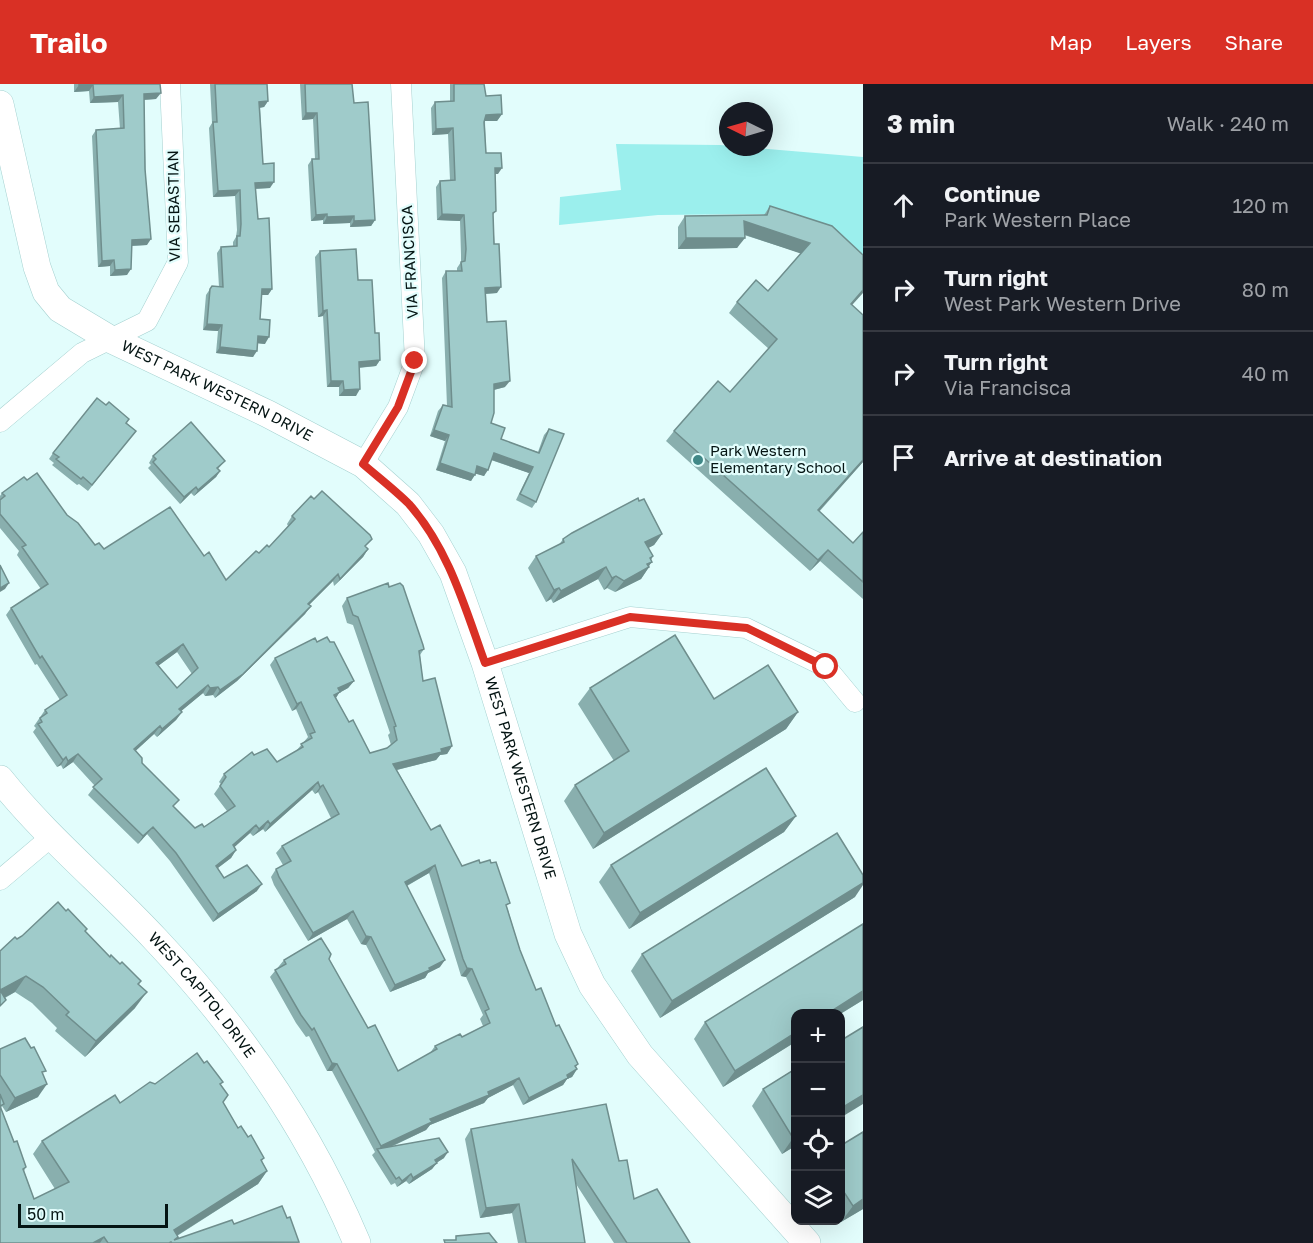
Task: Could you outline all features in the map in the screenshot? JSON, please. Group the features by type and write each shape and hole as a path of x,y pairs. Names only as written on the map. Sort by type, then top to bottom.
{"street":[{"name":"VIA SEBASTIAN","path":"0,422 82,353 147,321 178,262 170,84"},
{"name":"VIA FRANCISCA","path":"363,464 398,407 415,361 400,84"},
{"name":"WEST PARK WESTERN DRIVE","path":"0,104 37,267 46,292 60,309 110,339 268,414 363,464 408,504 431,534 453,573 485,663 568,934 592,985 640,1055 807,1243"},
{"path":"485,663 630,617 747,628 826,667 855,702"},
{"name":"WEST CAPITOL DRIVE","path":"0,779 51,837 156,939 202,990 239,1038 282,1100 310,1149 357,1243"},
{"path":"0,880 51,837"}],"shaded area":[{"path":"616,144 719,145 719,156 773,156 773,149 863,157 863,255 806,221 760,214 658,215 559,225 560,197 621,190"}],"building":[{"path":"79,84 160,84 161,93 144,94 145,169 151,239 132,240 131,269 115,270 114,260 102,261 96,130 124,128 123,95 94,97 93,85"},
{"path":"215,84 267,84 268,101 259,102 263,164 274,163 274,182 255,183 258,219 269,218 272,289 262,289 260,319 270,320 269,337 258,336 257,351 220,347 222,325 207,324 210,289 212,286 223,287 221,247 237,246 241,224 240,190 218,191 213,122 217,122"},
{"path":"305,84 352,84 354,103 368,102 375,220 354,221 354,216 316,215 312,159 319,159 317,113 306,113"},
{"path":"454,84 484,84 486,96 501,95 502,114 486,115 484,122 486,153 501,153 502,168 495,168 496,211 493,213 494,244 499,244 501,287 485,288 487,322 506,321 510,381 494,384 494,413 491,423 505,428 501,439 539,453 549,429 564,434 536,502 520,494 533,467 494,453 488,470 477,466 475,475 440,463 449,435 434,430 443,405 452,407 446,271 462,271 461,262 465,261 466,249 464,215 442,214 440,181 455,180 453,128 436,129 435,102 454,101"},
{"path":"770,206 832,226 863,255 863,290 851,304 863,315 863,460 818,510 853,543 863,532 863,582 828,550 818,560 674,431 718,381 730,392 777,339 737,302 756,280 768,291 810,243 744,221 745,238 686,238 685,216 767,215"},
{"path":"356,249 358,280 372,280 375,333 379,333 380,360 359,362 360,389 344,390 343,381 331,381 327,310 323,311 320,251"},
{"path":"97,398 106,405 109,402 129,419 126,423 136,431 92,485 56,459 59,457 53,453"},
{"path":"191,422 225,461 217,468 220,471 198,490 196,487 184,497 153,462 156,459 153,456"},
{"path":"37,473 67,515 78,523 95,545 99,543 104,549 170,507 204,556 209,552 226,580 256,551 259,553 267,545 269,547 295,519 292,516 311,496 314,499 322,491 370,535 372,539 365,546 368,549 340,579 338,574 308,604 311,606 243,674 220,690 218,687 210,688 208,685 179,709 182,712 162,729 160,726 134,749 142,758 142,763 179,800 173,806 195,828 202,824 204,827 235,806 220,786 226,777 224,774 252,752 254,755 267,749 277,762 303,747 301,744 312,738 310,734 315,732 301,702 297,704 275,658 315,638 317,642 327,637 330,642 334,642 354,681 338,688 340,692 334,695 349,722 353,720 370,753 387,748 397,740 394,727 396,726 358,617 353,615 347,598 388,583 389,587 400,583 424,649 419,651 423,681 435,678 452,746 441,749 442,752 393,764 431,830 440,825 462,866 479,860 480,863 490,860 491,863 496,862 510,903 506,905 520,950 536,990 541,988 556,1026 559,1025 578,1064 575,1066 577,1069 567,1075 568,1078 529,1098 519,1078 488,1092 489,1095 430,1119 432,1122 381,1146 337,1064 332,1063 314,1028 312,1030 301,1015 275,970 286,964 284,960 321,938 331,954 329,959 368,1028 375,1025 398,1071 437,1049 435,1046 460,1034 462,1037 490,1023 485,1011 489,1009 472,969 467,968 463,959 435,865 405,882 445,960 429,968 430,970 395,985 371,937 366,936 353,911 313,933 279,877 276,869 291,861 282,846 339,814 323,785 320,787 318,782 270,824 268,821 259,829 256,825 233,845 236,850 216,866 224,878 247,865 262,884 218,914 176,853 153,827 143,836 93,787 102,779 78,754 68,761 66,757 63,760 38,724 42,722 40,718 47,713 45,710 67,695 42,656 40,658 11,608 48,584 22,547 26,545 0,514 0,500 5,496 2,493 24,477 27,480","holes":["183,644 198,668 177,688 156,663"]},
{"path":"638,498 639,501 644,499 662,534 645,542 653,556 650,558 652,562 647,564 649,567 624,581 616,576 612,578 606,567 561,591 559,588 554,590 536,556 564,542 563,539 572,533"},
{"path":"0,565 9,583 0,588"},
{"path":"675,635 714,699 768,665 798,712 604,833 575,785 629,751 590,688"},
{"path":"766,768 796,816 640,913 611,865"},
{"path":"837,833 863,875 863,883 672,1001 642,954"},
{"path":"58,902 87,929 85,931 110,957 111,955 120,964 122,962 141,981 138,984 147,992 96,1041 66,1015 69,1012 43,987 26,976 0,990 0,951 15,937 17,939 22,936"},
{"path":"863,924 863,991 835,1009 791,1009 791,1036 735,1071 705,1022"},
{"path":"0,990 6,1000 0,1006"},
{"path":"863,1027 863,1095 845,1106 845,1063 845,1038"},
{"path":"25,1038 31,1048 34,1047 46,1071 42,1072 47,1084 15,1098 0,1075 0,1049"},
{"path":"197,1053 204,1063 207,1061 223,1082 220,1084 228,1095 223,1102 238,1128 241,1126 248,1137 251,1135 264,1158 261,1160 267,1171 174,1230 178,1237 174,1240 232,1220 234,1224 282,1206 287,1218 290,1217 299,1242 108,1243 104,1237 93,1243 0,1243 0,1106 14,1142 17,1141 26,1167 23,1169 34,1199 69,1182 42,1141 115,1095 120,1103 150,1082 155,1084"},
{"path":"791,1072 791,1135 763,1089"},
{"path":"0,1094 4,1104 0,1106"},
{"path":"606,1104 619,1161 627,1160 634,1199 657,1189 690,1243 627,1243 572,1159 585,1243 526,1243 519,1204 486,1208 471,1129"},
{"path":"863,1132 863,1199 853,1206 845,1194 845,1143"},
{"path":"439,1138 448,1152 435,1160 437,1163 413,1178 411,1174 402,1181 399,1177 396,1179 377,1149"},
{"path":"489,1233 497,1243 445,1243 444,1240 456,1240 456,1236"}],"place":[{"name":"Park Western Elementary School","path":"698,460"}],"route":[{"path":"415,361 398,407 363,464 408,504 431,534 453,573 485,663 630,617 747,628 826,667"}]}
